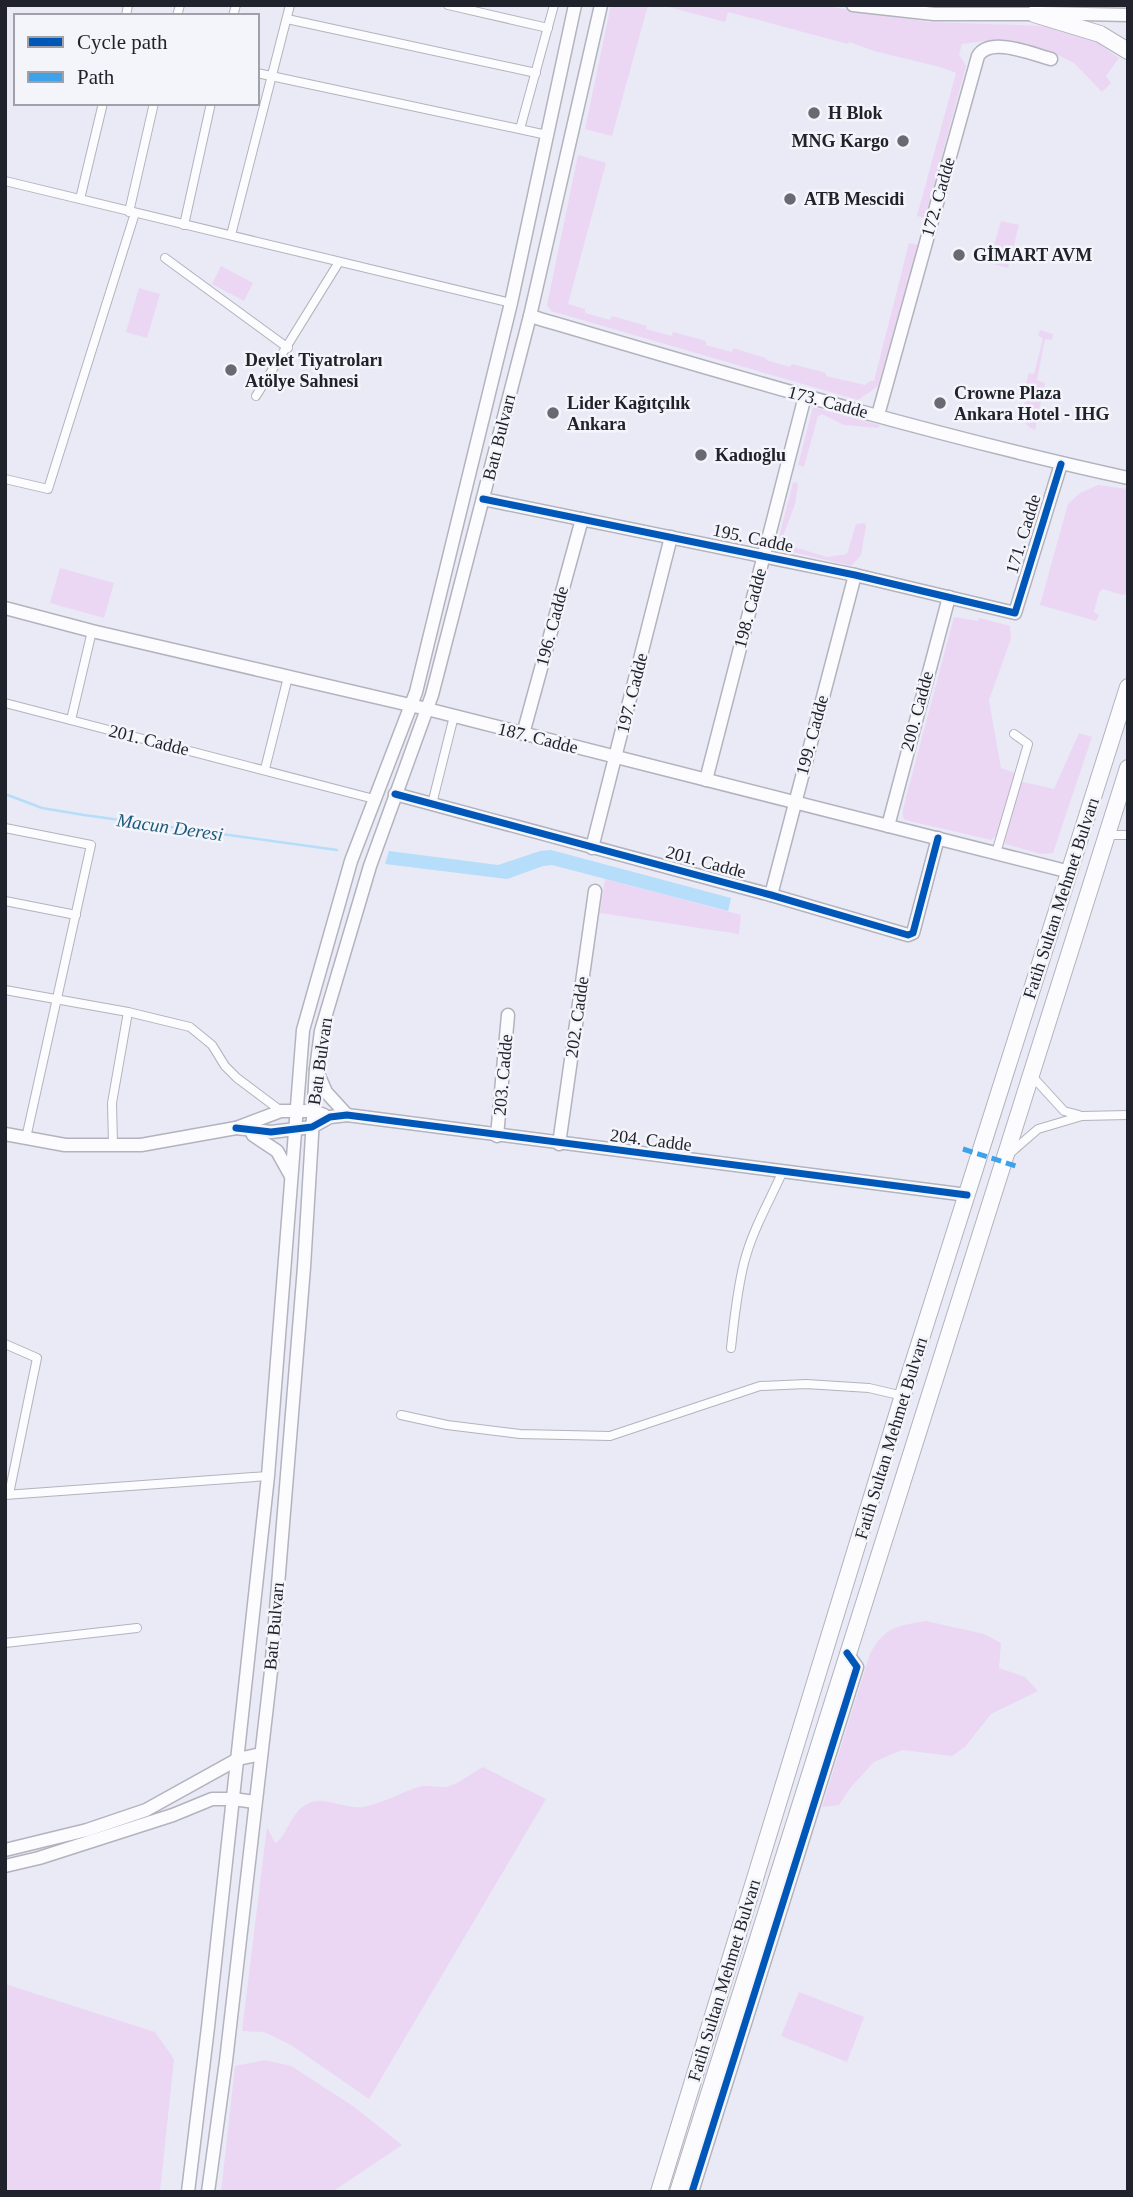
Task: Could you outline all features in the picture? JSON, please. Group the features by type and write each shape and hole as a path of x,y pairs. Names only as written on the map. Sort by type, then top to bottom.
{"highway":[{"path":"1016,8 1100,34 1128,51"},
{"name":"Fatih Sultan Mehmet Bulvarı","path":"659,2192 903,1396 1128,687"},
{"name":"Fatih Sultan Mehmet Bulvarı","path":"678,2192 1128,768"}],"main road":[{"name":"Batı Bulvarı","path":"188,2192 268,1476 300,1051 340,893 410,706 511,303 575,5"},
{"name":"Batı Bulvarı","path":"208,2192 271,1671 321,1031 370,866 427,709 530,316 601,5"},
{"path":"853,5 934,13 1016,8 1128,15"},
{"path":"955,13 1016,8"},
{"name":"172. Cadde","path":"878,415 978,56 985,48 995,46 1051,59"},
{"name":"173. Cadde","path":"530,316 806,396 1061,464 1128,478"},
{"name":"198. Cadde","path":"706,780 806,396"},
{"name":"171. Cadde","path":"1015,613 1061,464"},
{"name":"195. Cadde","path":"483,499 764,556 1015,613"},
{"name":"196. Cadde","path":"523,734 582,519"},
{"name":"197. Cadde","path":"592,848 671,537"},
{"name":"199. Cadde","path":"771,895 855,576"},
{"name":"200. Cadde","path":"888,825 949,597"},
{"name":"187. Cadde","path":"5,608 92,631 427,709 1070,872"},
{"name":"201. Cadde","path":"395,794 912,935 938,838"},
{"name":"202. Cadde","path":"559,1144 595,891"},
{"name":"203. Cadde","path":"497,1136 508,1015"},
{"path":"316,1069 330,1097 347,1115"},
{"name":"204. Cadde","path":"5,1134 65,1145 141,1145 236,1128 281,1111 313,1111 330,1117"},
{"name":"204. Cadde","path":"236,1128 271,1132 312,1127 330,1117 347,1115 967,1195"},
{"path":"251,1130 253,1136 276,1151 291,1176"},
{"path":"692,2192 857,1667 847,1653"},
{"path":"5,1850 87,1830 146,1810 238,1759 261,1754"},
{"path":"5,1866 51,1854 212,1800 255,1802"}],"street":[{"path":"230,235 290,5"},
{"path":"448,5 548,28"},
{"path":"520,129 554,5"},
{"path":"286,19 536,73"},
{"path":"259,74 547,135"},
{"path":"79,199 102,105"},
{"path":"5,479 48,489 132,212 154,105"},
{"path":"184,225 211,105"},
{"path":"5,181 511,303"},
{"path":"165,258 288,348"},
{"path":"256,396 339,262"},
{"path":"71,720 92,631"},
{"path":"265,769 288,677"},
{"name":"201. Cadde","path":"5,703 374,799"},
{"path":"432,804 454,716"},
{"path":"996,853 1028,744 1014,734"},
{"path":"5,828 91,845 26,1138"},
{"path":"1107,835 1128,835"},
{"path":"5,901 76,915"},
{"path":"5,990 168,1020 197,1031 237,1077 281,1111"},
{"path":"113,1145 112,1103 128,1012"},
{"path":"1031,1074 1063,1111 1082,1116"},
{"path":"1003,1159 1038,1129 1082,1116 1128,1115"},
{"path":"732,1349 735,1306 744,1261 782,1173"},
{"path":"5,1344 37,1358 7,1494 268,1476"},
{"path":"401,1415 447,1425 520,1434 610,1436 760,1386 806,1384 869,1388 903,1396"},
{"path":"5,1643 137,1628"}],"shaded area":[{"path":"611,5 648,5 612,136 585,129"},
{"path":"661,5 818,5 929,22 1047,26 1094,40 1119,58 1106,76 1111,83 1102,92 1074,63 1058,55 993,40 962,44 959,54 966,66 925,218 917,216 956,73 849,42 848,44 728,12 725,22"},
{"path":"578,155 606,163 568,304 585,309 585,313 610,320 612,316 647,326 646,329 672,336 673,332 706,341 706,345 732,352 733,348 790,367 792,364 826,373 826,376 865,385 874,381 909,243 918,245 878,386 858,400 551,311 547,305"},
{"path":"1001,221 1019,225 1008,268 989,263"},
{"path":"221,266 253,283 244,301 212,284"},
{"path":"139,288 160,294 147,338 126,332"},
{"path":"1040,330 1053,334 1052,340 1045,339 1037,380 1045,383 1035,430 1025,422 1023,412 1029,387 1026,383 1029,373 1034,374 1043,338 1038,336"},
{"path":"813,407 880,425 878,428 844,425 822,414 818,416 804,467 798,465"},
{"path":"793,483 798,485 795,504 782,539 784,544 827,557 847,554 856,524 865,523 861,555 851,566 776,548"},
{"path":"1098,485 1128,489 1128,593 1122,595 1103,589 1099,592 1094,612 1099,615 1096,621 1040,605 1068,504 1080,493"},
{"path":"60,568 114,583 104,618 50,603"},
{"path":"954,617 978,621 979,618 1010,626 1011,639 989,700 1001,768 1016,773 997,835 991,840 905,820 903,817"},
{"path":"1079,733 1092,737 1053,853 1041,854 1005,844 1005,834 1020,785 1023,782 1054,789"},
{"path":"605,879 741,915 739,934 600,913"},
{"path":"926,1621 984,1634 1001,1643 999,1668 1025,1677 1038,1691 991,1714 965,1747 952,1756 902,1750 874,1762 839,1805 822,1807 875,1645 892,1629"},
{"path":"483,1767 546,1799 369,2099 291,2045 264,2032 242,2031 267,1827 275,1843 293,1817 309,1803 322,1801 362,1807 421,1786 449,1786"},
{"path":"5,1984 155,2032 174,2059 160,2192 5,2192"},
{"path":"799,1992 864,2017 847,2062 781,2036"},
{"path":"265,2060 291,2066 353,2106 402,2145 332,2192 221,2192 235,2066"}],"water":[{"path":"551,850 731,898 728,911 552,865 507,879 385,864 389,851 498,865"}],"waterway":[{"name":"Macun Deresi","path":"5,794 42,808 337,850"}],"marked path":[{"path":"963,1149 1019,1167"}],"cycle path":[{"path":"483,499 855,575 1015,613 1061,464"},
{"path":"395,794 771,895 908,935 913,933 938,838"},
{"path":"236,1128 271,1132 312,1127 330,1117 347,1115 967,1195"},
{"path":"692,2192 857,1667 847,1653"}],"place":[{"name":"H Blok","path":"814,113"},
{"name":"MNG Kargo","path":"903,141"},
{"name":"ATB Mescidi","path":"790,199"},
{"name":"GİMART AVM","path":"959,255"},
{"name":"Devlet Tiyatroları Atölye Sahnesi","path":"231,370"},
{"name":"Crowne Plaza Ankara Hotel - IHG","path":"940,403"},
{"name":"Lider Kağıtçılık Ankara","path":"553,413"},
{"name":"Kadıoğlu","path":"701,455"}]}
